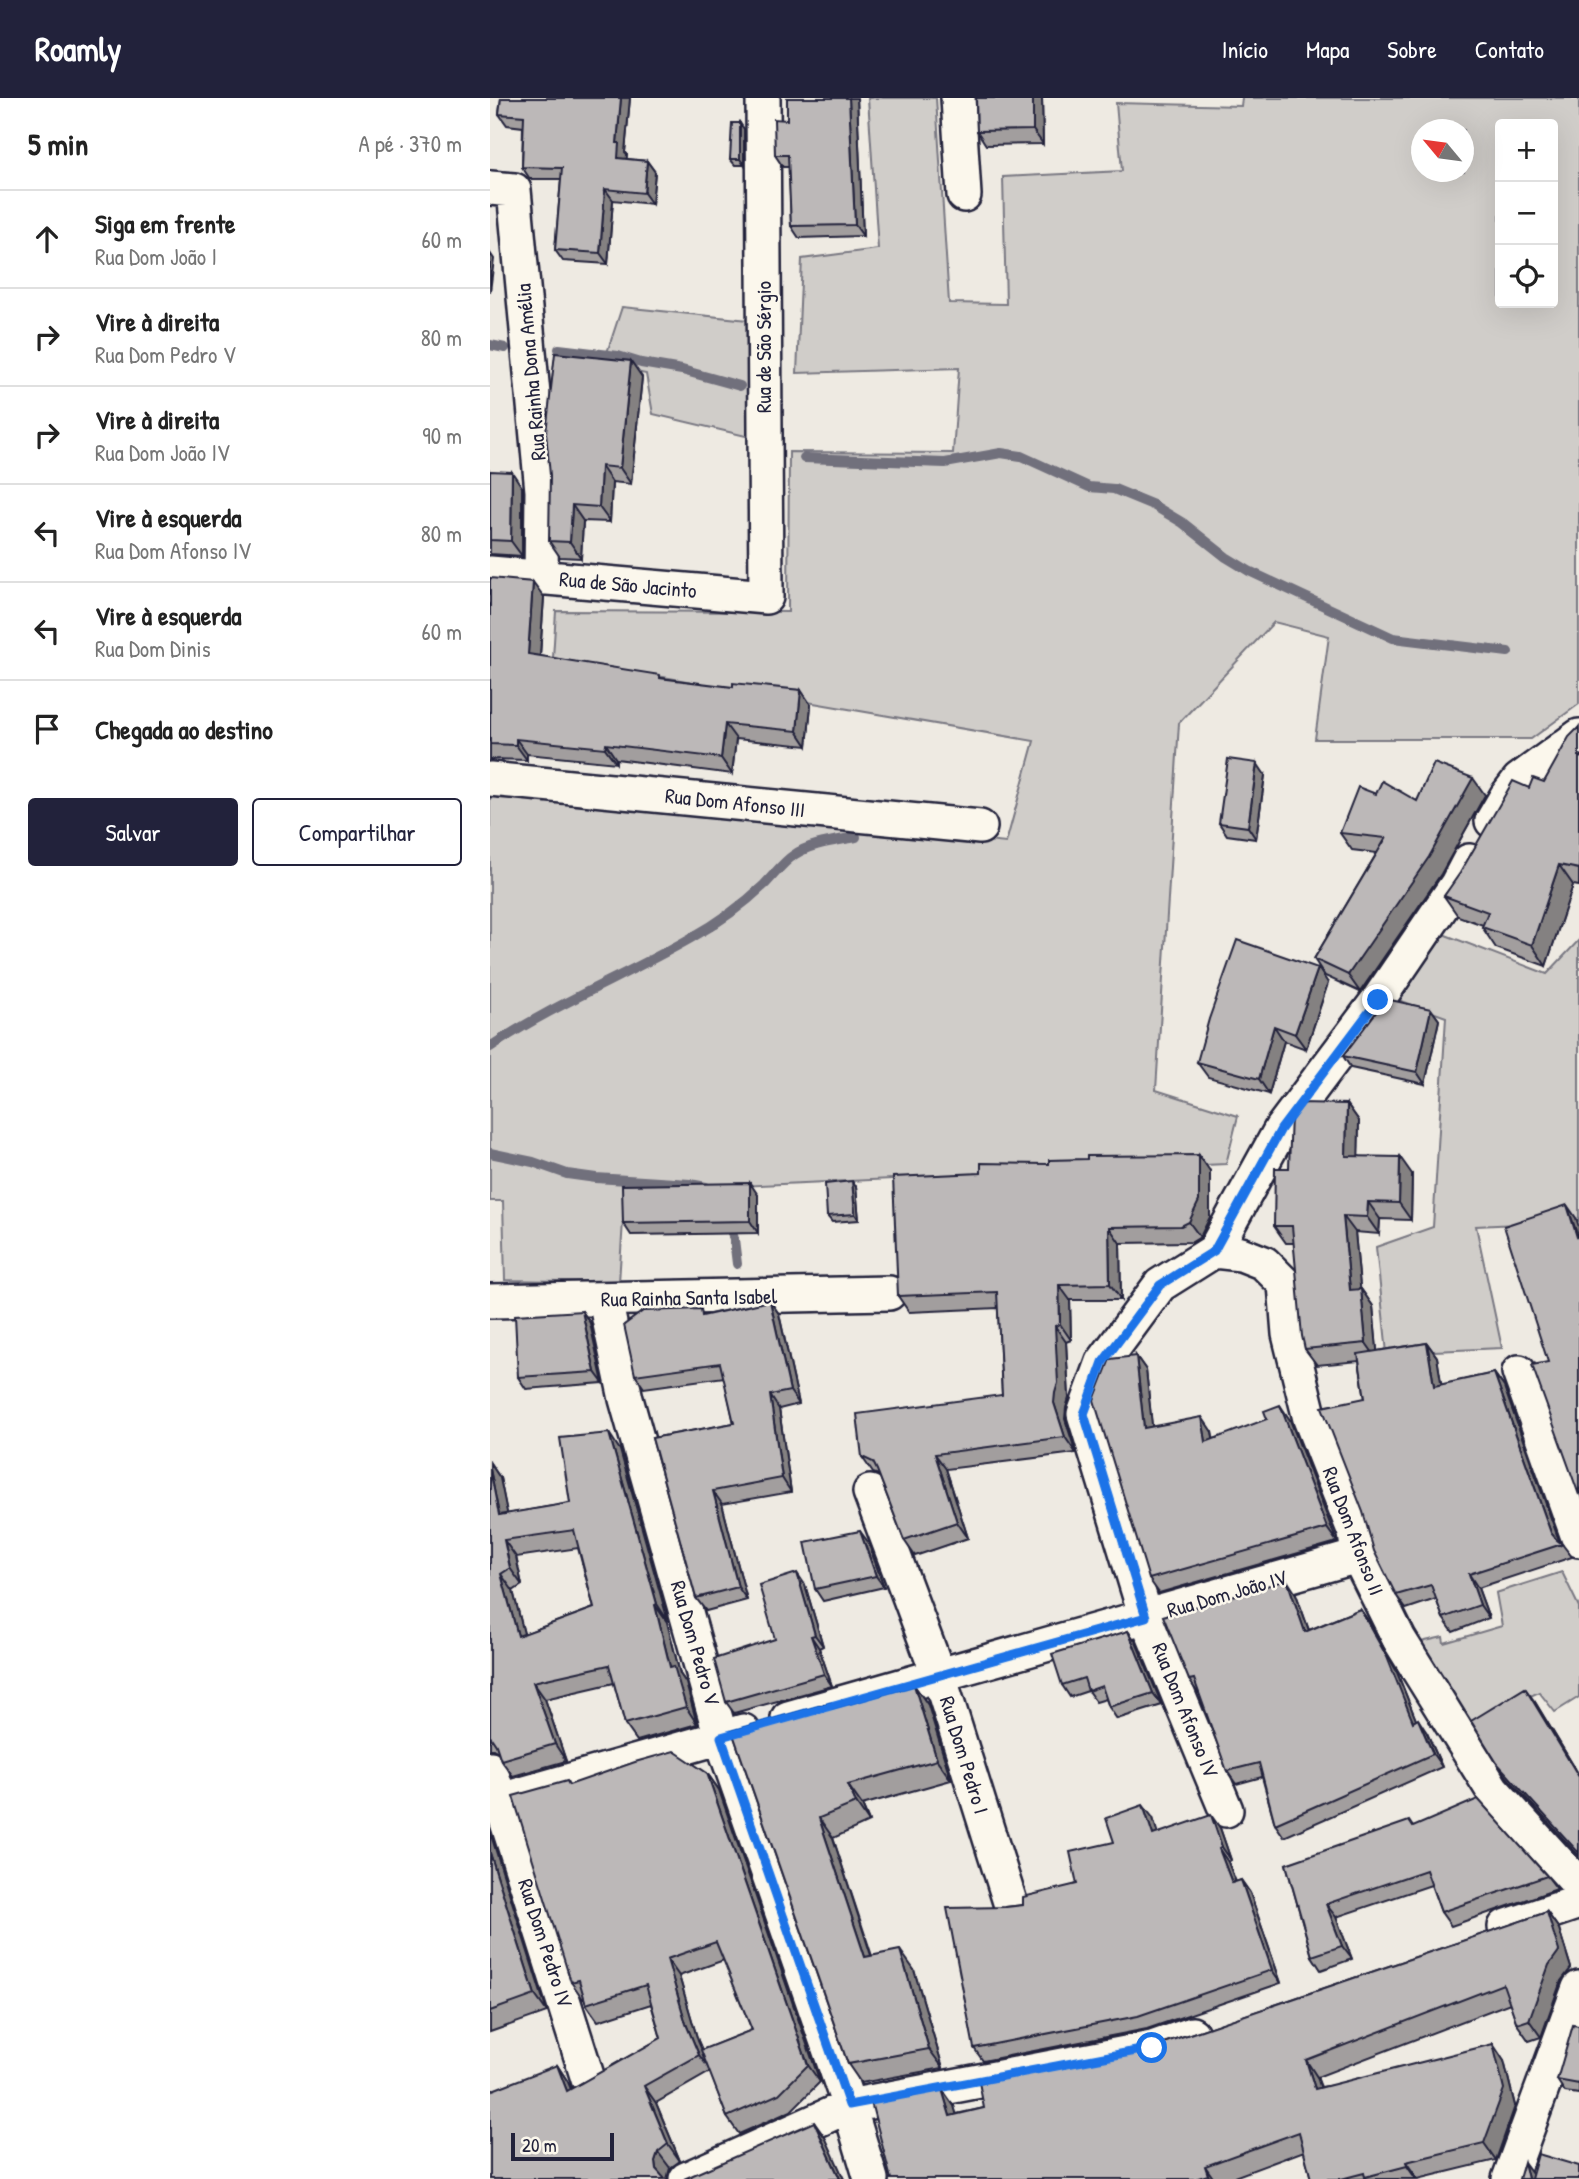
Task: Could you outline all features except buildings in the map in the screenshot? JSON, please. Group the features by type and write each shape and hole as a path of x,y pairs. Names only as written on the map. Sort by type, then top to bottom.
{"street":[{"name":"Rua de São Sérgio","path":"763,98 766,597"},
{"path":"958,98 964,195"},
{"name":"Rua Rainha Dona Amélia","path":"490,188 514,190 542,491 541,578"},
{"name":"Rua de São Jacinto","path":"490,573 766,597"},
{"path":"1214,1251 1281,1129 1378,1000 1457,884 1506,797 1519,780 1579,736"},
{"name":"Rua Dom Afonso III","path":"490,779 980,827"},
{"name":"Rua Dom Afonso II","path":"1214,1251 1241,1254 1264,1263 1285,1284 1289,1335 1310,1419 1356,1533 1358,1556 1399,1639 1492,1789 1579,1885"},
{"name":"Rua Dom Afonso IV","path":"1214,1251 1160,1285 1103,1362 1084,1414 1146,1617 1226,1810"},
{"name":"Rua Rainha Santa Isabel","path":"490,1301 889,1293"},
{"name":"Rua Dom Pedro V","path":"605,1300 626,1399 721,1737 849,2105 871,2179"},
{"path":"1519,1372 1579,1540"},
{"name":"Rua Dom Pedro I","path":"870,1492 939,1676 1010,1902"},
{"name":"Rua Dom João IV","path":"495,1801 1358,1556"},
{"name":"Rua Dom Pedro IV","path":"490,1768 495,1801 588,2079"},
{"path":"1475,1937 1579,1902"},
{"path":"1509,2179 1579,1987"},
{"path":"686,2179 849,2105 1152,2048 1217,2026"}],"shaded area":[{"path":"868,98 936,98 949,303 1006,304 1003,177 1122,171 1116,103 1241,106 1242,98 1579,98 1579,704 1531,739 1315,739 1329,636 1274,622 1179,723 1156,1090 1238,1116 1226,1164 625,1191 619,1282 505,1280 503,1201 490,1201 490,791 1006,843 1034,741 553,658 556,611 788,612 789,452 953,453 959,368 797,373 802,259 878,249"},
{"path":"622,307 748,320 754,438 653,414 646,374 603,365"},
{"path":"1443,934 1547,974 1579,940 1579,1221 1476,1226 1502,1348 1387,1353 1376,1247 1433,1227 1446,1017 1396,999"},
{"path":"1562,1572 1579,1607 1579,1697 1555,1712 1539,1692 1466,1726 1421,1642 1443,1637 1444,1643 1502,1626 1496,1593"}],"waterway":[{"path":"490,345 505,348"},
{"path":"559,349 618,356 740,386"},
{"path":"804,458 945,463 1001,453 1021,456 1089,487 1114,489 1153,505 1183,523 1226,557 1249,571 1393,638 1508,652"},
{"path":"490,1047 539,1017 711,926 747,900 794,855 824,843 856,837"},
{"path":"490,1153 533,1162 567,1174 706,1187"},
{"path":"729,1222 737,1264"}],"route":[{"path":"1152,2048 849,2105 721,1737 1146,1617 1084,1414 1103,1362 1160,1285 1214,1251 1281,1129 1378,1000"}]}
